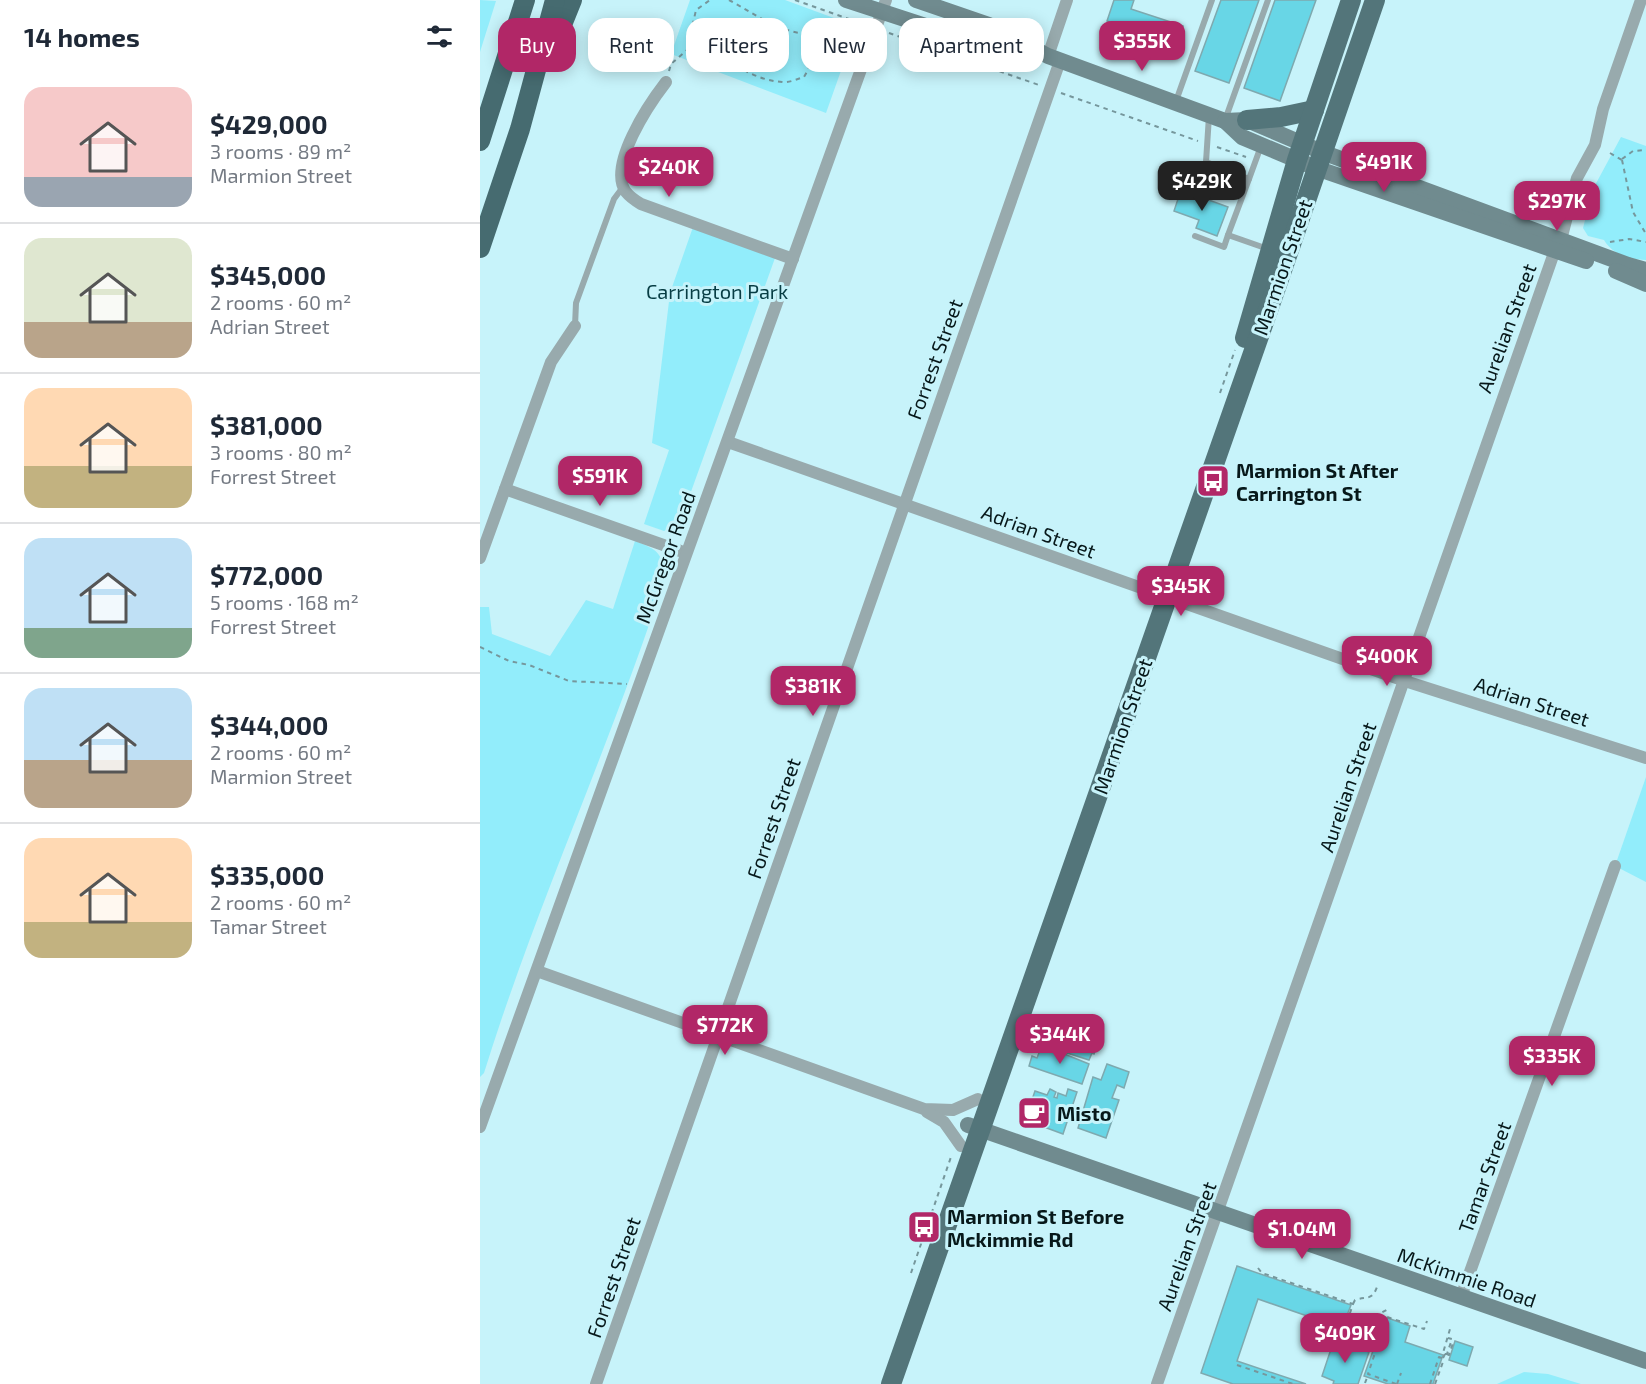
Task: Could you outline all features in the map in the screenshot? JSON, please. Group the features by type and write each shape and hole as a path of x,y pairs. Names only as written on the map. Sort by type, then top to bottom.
{"highway":[{"path":"499,86 515,0"},
{"path":"480,141 525,0"},
{"path":"520,129 555,0"},
{"path":"480,248 520,129 572,0"}],"main road":[{"path":"846,0 884,6 984,45 1054,59"},
{"name":"Marmion Street","path":"891,1384 974,1127 1161,594 1238,359 1300,152 1351,0"},
{"name":"Marmion Street","path":"877,1384 961,1146 974,1127 978,1099 1161,594 1278,282 1375,0"},
{"path":"923,1 989,25 1054,59 1225,121 1242,137 1261,146 1300,152"},
{"path":"1225,121 1289,116 1314,110"},
{"path":"1247,120 1300,152 1319,160 1558,245 1646,270"},
{"path":"1558,245 1646,284"},
{"name":"McKimmie Road","path":"974,1127 1646,1362"}],"street":[{"name":"Forrest Street","path":"596,1384 904,504 1054,59 1067,0"},
{"name":"Aurelian Street","path":"1157,1384 1558,245 1577,178 1595,145 1603,110 1641,0"},
{"name":"McGregor Road","path":"480,1126 484,1106 537,971 884,6"},
{"path":"666,82 643,117 625,155 621,173 626,192 641,204 793,259"},
{"path":"480,558 551,362 575,326"},
{"name":"Adrian Street","path":"728,442 1404,681 1646,758"},
{"path":"505,489 686,554"},
{"name":"Tamar Street","path":"1461,1298 1615,866"},
{"path":"537,971 924,1109 944,1122 961,1146"},
{"path":"924,1109 953,1110 978,1099"}],"lane":[{"path":"1176,103 1212,0"},
{"path":"1225,121 1268,0"},
{"path":"1209,115 1206,162 1249,179"},
{"path":"1195,236 1224,247 1261,146"},
{"path":"575,326 576,303 614,199 624,187"},
{"path":"1228,235 1271,250"}],"path":[{"path":"694,18 696,10 711,0"},
{"path":"729,0 774,24 801,33"},
{"path":"666,82 672,64 686,51"},
{"path":"747,72 759,78 784,83 804,77 807,72"},
{"path":"1622,160 1633,151 1646,150"},
{"path":"1610,153 1622,160 1633,212 1646,234"},
{"path":"1604,242 1629,240 1646,242"},
{"path":"1218,397 1237,343"},
{"path":"480,647 508,661 529,665 569,681 639,686"},
{"path":"1258,1268 1262,1274 1353,1304"},
{"path":"1341,1336 1355,1300 1373,1297 1377,1287"},
{"path":"1341,1336 1390,1308"},
{"path":"1365,1384 1387,1317 1424,1329 1427,1321"},
{"path":"1446,1354 1443,1353 1450,1329"},
{"path":"1341,1336 1376,1349"},
{"path":"1435,1384 1443,1359 1446,1354 1449,1355 1454,1343"},
{"path":"1430,1384 1439,1357 1443,1359"},
{"path":"1237,1365 1293,1384"},
{"path":"1368,1374 1395,1384 1401,1373"}],"green space":[{"path":"480,0 496,1 480,52"},
{"path":"690,0 785,0 834,18 801,18 801,72 841,72 826,113 718,72 789,72 789,18 686,18 686,60 674,55 674,45"},
{"path":"1621,137 1646,146 1646,260 1634,259 1617,253 1604,240 1588,236 1583,228 1593,189"},
{"name":"Carrington Park","path":"693,227 775,258 683,514 675,525 664,531 644,524 669,450 652,443 670,293"},
{"path":"635,541 658,553 665,577 621,702 504,1010 484,1073 480,1077 480,607 489,607 492,634 550,656 586,600 613,609"},
{"path":"1646,777 1646,882 1615,866"},
{"path":"1524,1372 1548,1374 1581,1384 1497,1384"}],"building":[{"path":"1114,0 1134,0 1131,9 1183,26 1178,43 1107,21"},
{"path":"1221,0 1259,0 1229,83 1195,71"},
{"path":"1275,0 1316,0 1280,101 1244,88"},
{"path":"1181,190 1228,207 1217,236 1196,228 1199,220 1174,211"},
{"path":"1045,1021 1099,1040 1094,1054 1092,1053 1089,1060 1042,1045 1046,1033 1042,1031"},
{"path":"1042,1045 1089,1064 1082,1084 1029,1066 1032,1056 1037,1058"},
{"path":"1107,1064 1129,1072 1124,1088 1117,1085 1112,1098 1119,1100 1106,1138 1078,1128 1093,1077 1101,1080"},
{"path":"1050,1089 1056,1092 1054,1097 1057,1098 1058,1093 1066,1096 1068,1089 1077,1092 1063,1134 1025,1120 1035,1091 1047,1095"},
{"path":"1237,1266 1351,1305 1342,1328 1258,1299 1237,1361 1306,1384 1233,1384 1201,1373"},
{"path":"1385,1317 1410,1326 1405,1342 1443,1355 1433,1384 1388,1384 1364,1376"},
{"path":"1334,1340 1369,1352 1358,1384 1333,1384 1334,1381 1322,1376"},
{"path":"1455,1341 1473,1347 1467,1366 1449,1360"}],"place":[{"name":"Marmion St After Carrington St","path":"1213,481"},
{"name":"Misto","path":"1034,1113"},
{"name":"Marmion St Before Mckimmie Rd","path":"924,1227"}]}
